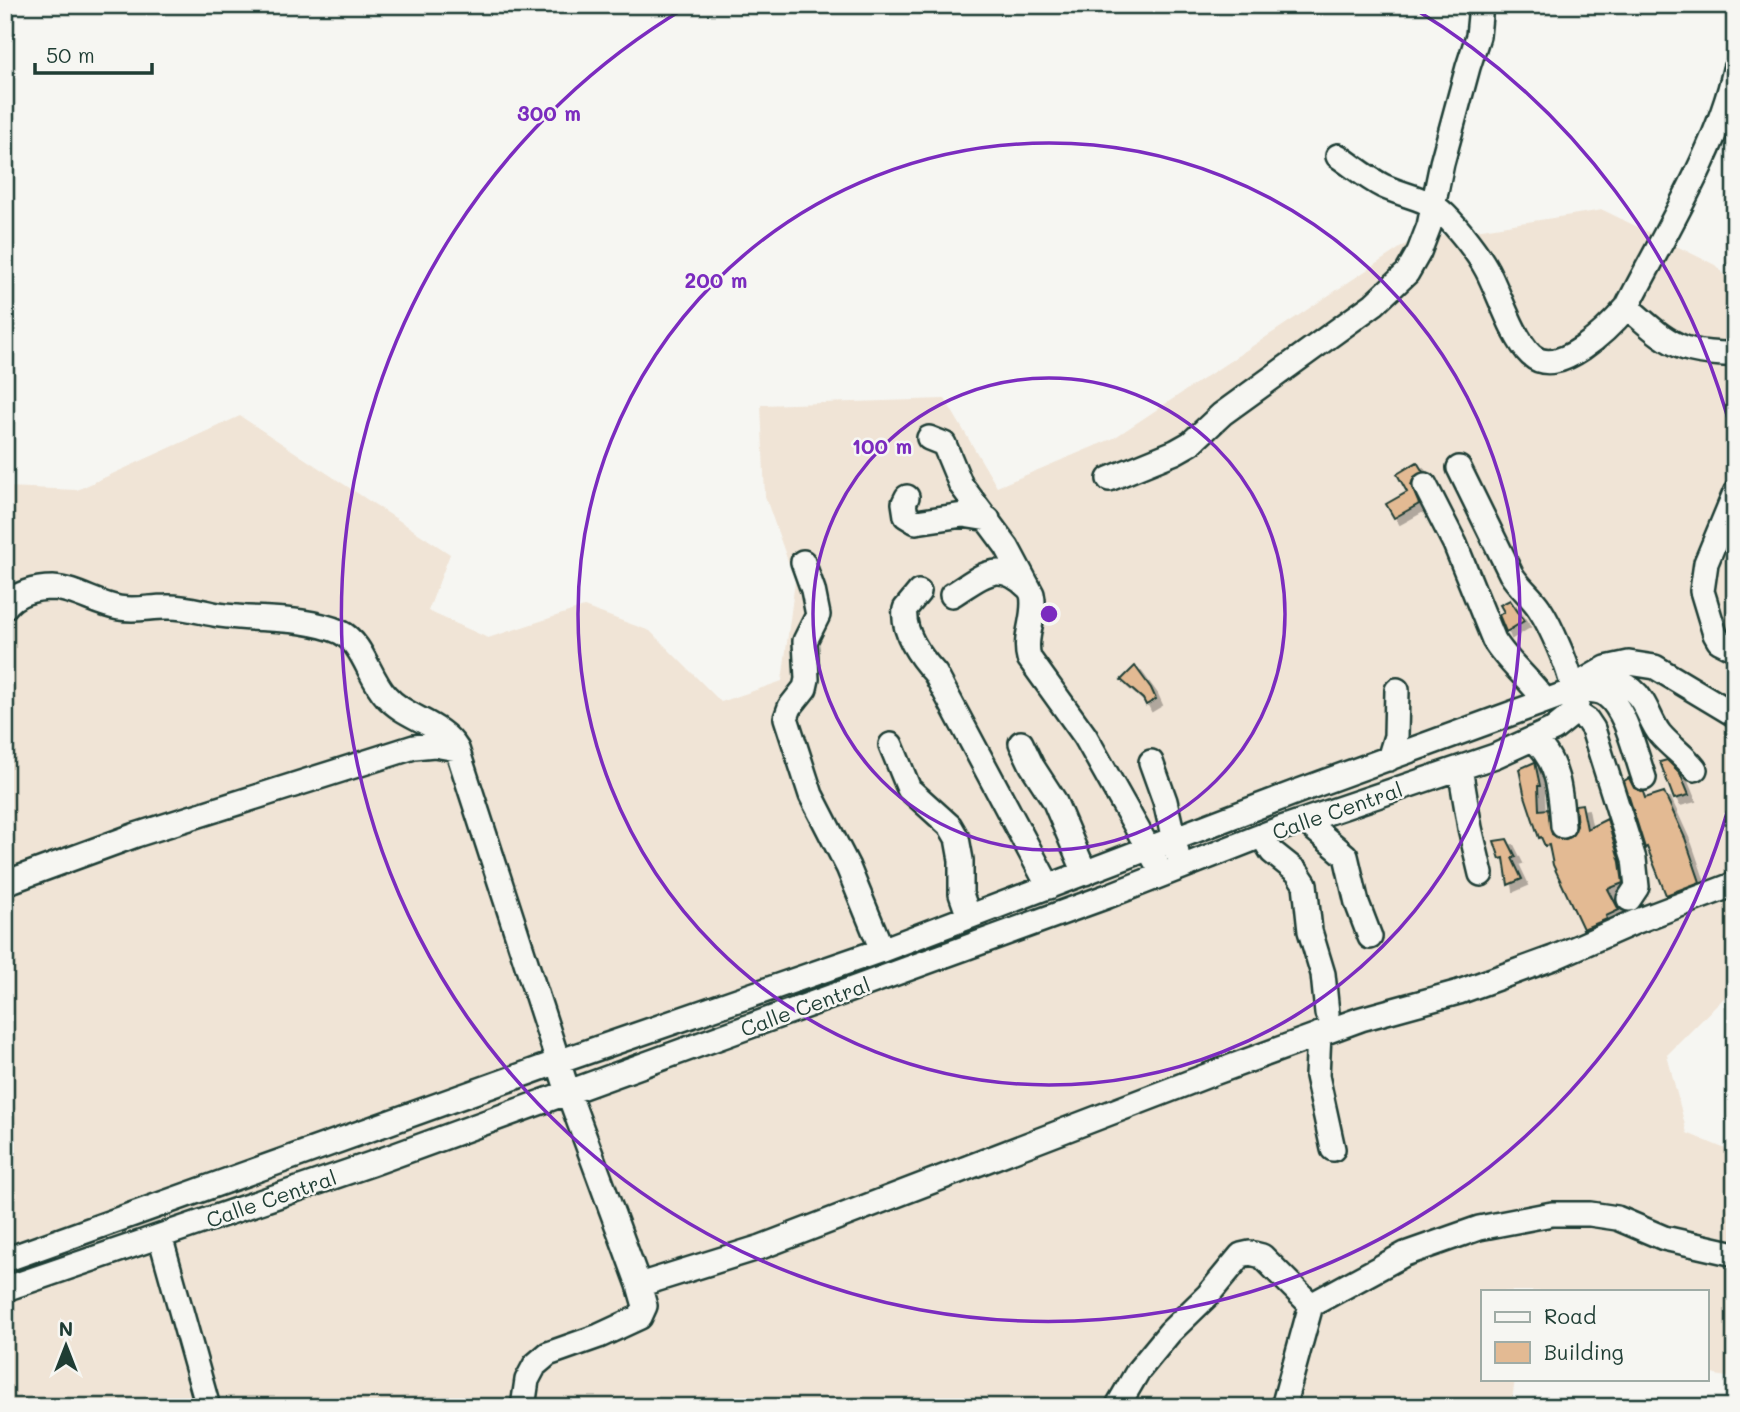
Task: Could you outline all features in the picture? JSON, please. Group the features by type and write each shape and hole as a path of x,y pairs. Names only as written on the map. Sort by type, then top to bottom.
{"street":[{"path":"1109,479 1191,443 1222,414 1317,348 1390,291 1406,273 1419,252 1429,226 1432,204 1478,36 1481,5"},
{"path":"1338,156 1382,185 1432,204 1447,216 1486,268 1514,329 1531,355 1538,360 1553,363 1568,358 1615,321 1627,307 1704,154 1734,77"},
{"path":"1627,307 1658,334 1683,348 1703,353 1735,355"},
{"path":"929,438 944,444 961,485 1007,547 1028,588 1034,603 1027,648 1029,658 1084,736 1138,832 1172,871"},
{"path":"1459,468 1510,574 1538,607 1545,620 1593,729 1616,807 1630,843 1637,887 1629,898"},
{"path":"1425,485 1455,544 1494,640 1501,652 1531,682 1545,701"},
{"path":"1735,493 1706,563 1702,591 1715,634 1720,641 1735,649"},
{"path":"907,497 904,510 906,516 916,522 963,515 988,519"},
{"path":"803,562 818,615 805,641 806,683 786,718 811,795 848,867 882,950"},
{"path":"952,595 993,571 1012,574 1028,588"},
{"path":"5,607 15,597 24,593 54,588 116,608 183,608 322,626 349,638 386,697 395,705 443,732 457,749 558,1062 645,1306 640,1317 599,1336 548,1354 535,1365 527,1380 523,1407"},
{"path":"919,592 905,609 905,626 922,658 935,673 1049,887"},
{"name":"Calle Central","path":"5,1289 383,1159 1262,836 1460,768 1554,729 1578,693 1606,667 1629,663 1655,667 1735,715"},
{"path":"1578,693 1608,678 1633,690 1642,700 1661,735 1695,769"},
{"path":"1389,759 1396,736 1397,690"},
{"path":"1578,693 1600,692 1617,707 1644,778"},
{"name":"Calle Central","path":"5,1260 558,1062 882,950 1545,701 1578,693"},
{"path":"1532,739 1544,748 1555,772 1560,789 1563,826"},
{"path":"1021,743 1054,800 1085,873"},
{"path":"5,883 136,835 414,747 434,745 457,749"},
{"path":"891,746 909,789 950,826 957,838 961,860 961,894 969,917"},
{"path":"1151,762 1165,801 1173,840 1172,871"},
{"path":"1460,768 1470,828 1482,874"},
{"path":"1305,821 1346,856 1357,903 1370,937"},
{"path":"1262,836 1272,852 1297,872 1305,884 1310,931 1323,974 1323,1024 1317,1076 1333,1149"},
{"path":"639,1285 761,1247 1323,1024 1361,1019 1459,992 1553,958 1635,922 1735,884"},
{"path":"1283,1407 1311,1305 1405,1254 1479,1228 1552,1214 1590,1214 1617,1218 1664,1238 1735,1254"},
{"path":"160,1236 208,1407"},
{"path":"1117,1407 1139,1371 1170,1332 1208,1295 1241,1255 1250,1252 1262,1256 1311,1305"}],"shaded area":[{"path":"1603,210 1715,265 1735,285 1735,987 1667,1055 1687,1133 1735,1153 1735,1379 1708,1373 1708,1290 1481,1290 1481,1380 1515,1380 1511,1407 5,1407 7,487 77,490 240,416 450,554 428,611 488,638 584,607 650,631 721,702 782,681 795,581 765,496 761,405 945,399 997,487 1114,438 1412,240"}],"building":[{"path":"1417,462 1423,472 1414,477 1411,485 1419,504 1394,518 1386,504 1407,492 1397,474"},
{"path":"1510,600 1524,621 1506,632 1499,615 1504,612 1500,605"},
{"path":"1135,666 1156,699 1146,705 1143,699 1121,680"},
{"path":"1667,760 1680,773 1689,795 1674,799 1660,762"},
{"path":"1535,762 1540,786 1539,810 1548,809 1552,834 1563,840 1571,837 1577,826 1575,805 1582,804 1587,829 1607,819 1620,862 1623,883 1608,889 1619,910 1606,916 1607,919 1583,929 1553,865 1549,845 1545,846 1541,837 1539,838 1524,793 1519,769"},
{"path":"1629,778 1634,788 1643,792 1645,798 1664,792 1685,838 1700,882 1666,895 1647,847 1645,848 1624,781"},
{"path":"1507,839 1516,857 1512,858 1522,879 1508,885 1504,858 1500,859 1494,841"}]}
